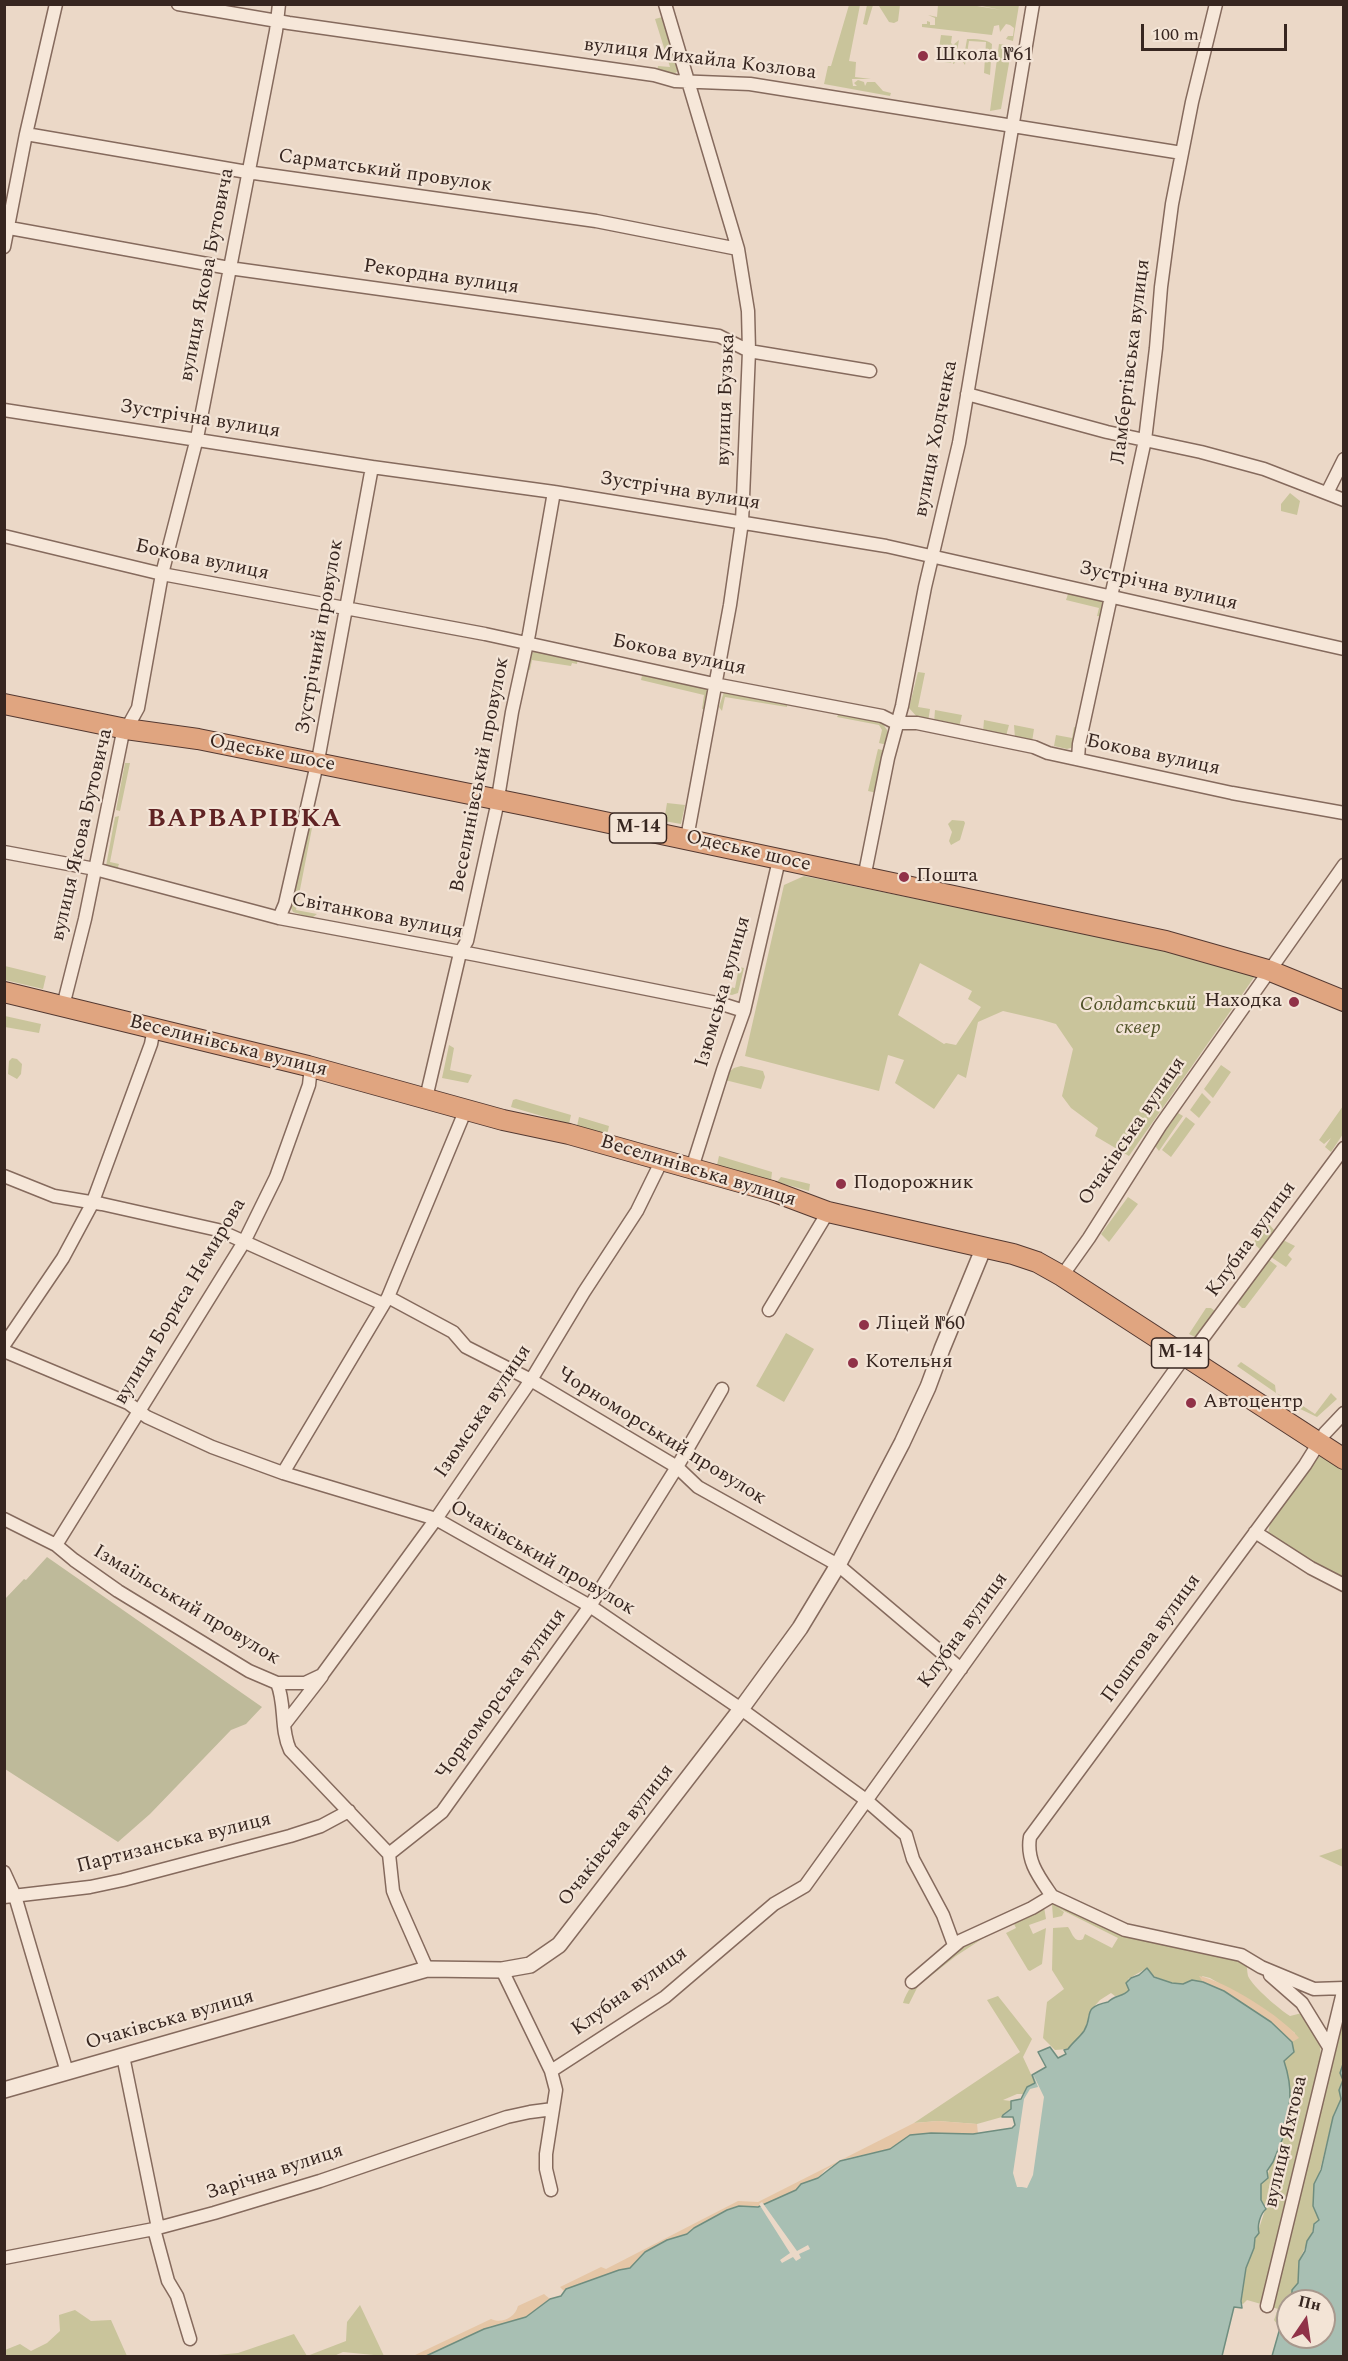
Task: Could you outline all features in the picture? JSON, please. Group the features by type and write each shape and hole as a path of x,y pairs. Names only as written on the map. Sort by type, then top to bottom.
{"highway":[{"name":"Одеське шосе","path":"4,704 126,729 198,739 687,838 764,854 779,860 1167,941 1268,970 1344,1001"},
{"name":"Веселинівська вулиця","path":"4,992 311,1067 503,1120 569,1134 772,1191 828,1212 1028,1259 1062,1276 1344,1459"}],"street":[{"path":"4,247 26,134 56,4"},
{"name":"вулиця Михайла Козлова","path":"178,4 277,21 687,81 750,84 1182,153"},
{"name":"вулиця Якова Бутовича","path":"63,1006 126,729 138,708 162,574 197,438 279,4"},
{"name":"вулиця Бузька","path":"665,4 738,249 748,311 749,351 742,522 730,605 687,838"},
{"name":"вулиця Ходченка","path":"864,878 967,394 1033,4"},
{"name":"Ламбертівська вулиця","path":"1078,759 1079,744 1146,440 1165,247 1182,153 1216,4"},
{"name":"Сарматський провулок","path":"26,134 248,172 596,221 738,249"},
{"name":"Рекордна вулиця","path":"7,227 229,268 719,336 749,351 870,371"},
{"path":"967,394 1107,432 1201,452 1264,469 1344,500"},
{"name":"Зустрічна вулиця","path":"4,410 197,438 372,467 554,492 886,546 1344,649"},
{"path":"1327,493 1344,459"},
{"name":"Зустрічний провулок","path":"279,918 285,904 317,763 372,467"},
{"name":"Веселинівський провулок","path":"426,1098 460,953 467,941 498,800 512,712 554,492"},
{"name":"Бокова вулиця","path":"4,536 162,574 527,643 714,684 813,701 882,716 896,723 917,723 1034,747 1048,753 1232,793 1344,813"},
{"name":"Світанкова вулиця","path":"4,852 95,869 279,918 641,987 744,1011"},
{"name":"Ізюмська вулиця","path":"692,1168 744,1011 779,860"},
{"name":"Очаківська вулиця","path":"1062,1276 1089,1238 1160,1126 1344,865"},
{"path":"4,1345 63,1258 92,1204 151,1044 154,1028"},
{"name":"вулиця Бориса Немирова","path":"57,1545 244,1242 276,1176 309,1085 311,1067"},
{"path":"283,1473 385,1301 466,1109"},
{"name":"Клубна вулиця","path":"552,2071 665,1996 774,1904 805,1886 1185,1356 1206,1334 1344,1148"},
{"name":"Ізюмська вулиця","path":"284,1725 436,1519 531,1380 584,1292 637,1211 662,1160"},
{"name":"Чорноморський провулок","path":"4,1176 54,1196 218,1230 453,1332 466,1347 531,1380 677,1467 698,1487 838,1565 961,1669"},
{"path":"769,1310 828,1212"},
{"name":"Очаківська вулиця","path":"4,2090 428,1969 502,1970 530,1965 544,1958 559,1945 741,1709 800,1628 838,1565 902,1443 928,1387 984,1247"},
{"name":"Очаківський провулок","path":"4,1351 128,1403 147,1417 212,1447 283,1473 436,1519 590,1606 741,1709 866,1800 906,1835 913,1859 943,1915 954,1945"},
{"name":"Чорноморська вулиця","path":"389,1854 442,1812 590,1606 677,1467 722,1389"},
{"name":"Поштова вулиця","path":"1052,1896 1032,1864 1028,1848 1030,1837 1305,1465 1317,1443 1344,1413"},
{"name":"Ізмаїльський провулок","path":"4,1519 57,1545 118,1591 249,1671 277,1683 290,1750 389,1854"},
{"path":"1255,1532 1302,1563 1344,1585"},
{"path":"277,1683 305,1683 322,1676"},
{"name":"Партизанська вулиця","path":"10,1896 90,1887 123,1880 290,1836 321,1826 349,1811"},
{"path":"389,1854 393,1891 428,1969"},
{"path":"4,1872 67,2072"},
{"path":"912,1982 954,1945 1052,1896"},
{"name":"вулиця Яхтова","path":"1052,1896 1125,1930 1241,1955 1261,1967 1314,1989 1344,1988 1267,2306"},
{"path":"1261,1967 1302,2003 1329,2047"},
{"path":"502,1970 552,2071 556,2090 546,2154 546,2169 551,2190"},
{"path":"123,2056 168,2281 177,2296 190,2339"},
{"name":"Зарічна вулиця","path":"4,2258 156,2229 301,2187 507,2117 553,2109"}],"green space":[{"path":"849,5 860,5 849,61 856,62 855,77 871,79 852,79 853,86 857,86 854,83 858,80 864,82 865,86 867,82 875,82 883,91 891,93 890,96 824,84"},
{"path":"867,5 873,5 867,25 863,24"},
{"path":"873,5 900,5 898,21 889,22 879,6"},
{"path":"938,5 971,5 1001,10 977,5 1019,5 1013,41 1006,39 1008,36 1013,36 1014,28 1006,24 1000,32 999,25 994,26 992,35 922,27 922,24 927,24 927,21 930,25 935,25 935,18 928,15 937,17"},
{"path":"666,16 679,70 674,74 657,71 658,66 670,67 655,19"},
{"path":"941,35 952,36 953,45 959,40 953,64 953,59 951,63 937,61"},
{"path":"967,39 984,40 992,44 990,75 984,73 986,42 969,41 965,65 963,62"},
{"path":"999,44 1012,46 1001,109 990,111"},
{"path":"1290,493 1300,501 1297,515 1281,511 1281,504"},
{"path":"1069,591 1103,601 1105,605 1103,617 1097,616 1099,608 1066,600"},
{"path":"537,650 578,657 577,664 572,663 571,666 532,660 530,670 524,669 529,655"},
{"path":"643,671 705,688 709,691 707,710 702,709 704,695 641,680"},
{"path":"918,672 925,673 918,707 930,709 928,722 918,718 909,708"},
{"path":"724,692 787,700 787,707 725,697 722,711 719,707"},
{"path":"935,710 962,715 959,727 934,723"},
{"path":"840,711 881,721 887,730 887,745 879,743 882,730 879,725 837,717"},
{"path":"984,720 1009,725 1006,736 983,732"},
{"path":"1014,725 1034,729 1032,742 1015,738"},
{"path":"1074,727 1079,728 1074,747 1067,749 1054,746 1056,735 1072,738"},
{"path":"878,749 886,751 877,793 868,791"},
{"path":"125,763 130,763 120,811 116,810"},
{"path":"667,803 685,805 681,824 664,821"},
{"path":"119,816 110,862 119,864 117,870 106,866 115,817"},
{"path":"952,820 965,823 960,840 951,845 949,841 952,832 948,824"},
{"path":"308,827 312,828 296,910 317,914 312,918 293,912 290,906"},
{"name":"Солдатський сквер","path":"804,876 936,903 938,899 1111,936 1255,976 1129,1156 1095,1136 1098,1128 1071,1108 1062,1096 1073,1049 1056,1024 1042,1020 1003,1011 978,1022 966,1078 958,1074 934,1109 895,1083 904,1060 888,1055 879,1091 745,1056 784,885","holes":["920,963 972,991 968,999 981,1007 956,1045 944,1044 898,1015"]},
{"path":"5,966 46,976 43,989 5,980"},
{"path":"739,967 744,968 738,993 732,995 720,993 721,985 735,988"},
{"path":"5,1016 41,1024 39,1033 5,1027"},
{"path":"449,1045 454,1048 450,1070 472,1075 468,1083 442,1078"},
{"path":"12,1058 22,1064 21,1074 17,1079 8,1074 9,1061"},
{"path":"1221,1065 1231,1072 1213,1098 1204,1089"},
{"path":"741,1066 763,1071 765,1077 761,1089 725,1080 709,1136 707,1136 725,1075"},
{"path":"1202,1093 1211,1102 1199,1118 1190,1110"},
{"path":"513,1100 571,1115 569,1124 511,1107"},
{"path":"1343,1106 1343,1134 1331,1152 1325,1147 1331,1138 1324,1144 1319,1140"},
{"path":"1178,1113 1183,1116 1159,1151 1155,1146"},
{"path":"579,1117 609,1126 607,1135 577,1126"},
{"path":"1186,1117 1195,1124 1171,1157 1162,1150"},
{"path":"719,1156 772,1172 771,1181 717,1165"},
{"path":"781,1177 810,1184 809,1191 777,1182"},
{"path":"1128,1197 1138,1204 1109,1242 1101,1234"},
{"path":"1268,1223 1275,1231 1261,1250 1253,1243"},
{"path":"1283,1240 1295,1246 1288,1255 1292,1259 1286,1267 1271,1257"},
{"path":"1269,1260 1277,1266 1245,1308 1242,1308 1238,1304 1242,1296"},
{"path":"1206,1308 1215,1311 1198,1336 1189,1334"},
{"path":"786,1333 814,1349 784,1402 756,1386"},
{"path":"1241,1362 1275,1385 1276,1393 1237,1366"},
{"path":"1331,1393 1337,1399 1317,1417 1296,1407 1297,1402 1315,1414"},
{"path":"1320,1456 1343,1467 1343,1582 1268,1533 1271,1519 1316,1458"},
{"path":"1343,1848 1343,1867 1319,1856"},
{"path":"1060,1903 1246,1961 1248,1976 1255,1986 1290,2016 1302,2013 1320,2042 1321,2059 1261,2304 1247,2300 1241,2303 1246,2268 1266,2207 1261,2200 1261,2184 1267,2179 1284,2135 1280,2132 1288,2106 1289,2088 1284,2061 1293,2049 1291,2043 1295,2033 1260,2007 1210,1978 1202,1976 1204,1980 1202,1982 1192,1980 1183,1984 1171,1983 1151,1975 1147,1968 1128,1979 1129,1990 1123,1995 1115,1996 1111,1993 1100,2000 1090,2011 1085,2030 1068,2049 1055,2050 1043,2038 1047,2002 1064,1989 1052,1970 1053,1928 1068,1927 1077,1940 1083,1939 1085,1934 1112,1948 1118,1938 1058,1908 1064,1912 1062,1916 1053,1918 1052,1904"},
{"path":"1044,1907 1046,1919 1029,1925 1033,1934 1046,1928 1042,1964 1028,1970 1006,1933 1016,1928 1014,1924 985,1937 956,1956 918,1986 909,2004 903,2003 912,1986 925,1971 943,1957 985,1934"},
{"path":"998,1996 1032,2039 1023,2057 1035,2083 1029,2085 1023,2094 1003,2100 1011,2101 1012,2105 1002,2117 977,2124 938,2121 914,2123 1020,2052 987,2000"},
{"path":"1343,2004 1344,2064 1341,2068 1343,2080 1340,2086 1341,2099 1333,2117 1314,2194 1313,2206 1319,2220 1314,2224 1299,2262 1296,2289 1276,2289"},
{"path":"1276,2290 1276,2308 1272,2307"},
{"path":"360,2305 384,2356 343,2352 334,2356 307,2356 346,2341 347,2322"},
{"path":"75,2310 91,2321 111,2320 127,2356 5,2356 5,2350 20,2344 31,2351 47,2343 60,2331 59,2315"},
{"path":"294,2334 307,2356 207,2356 238,2353"}],"sand":[{"path":"1199,1976 1223,1985 1253,2001 1280,2020 1299,2038 1292,2042 1271,2022 1224,1991 1203,1982"},
{"path":"938,2121 977,2124 978,2134 911,2135 890,2149 844,2159 825,2170 818,2178 801,2184 796,2190 761,2206 739,2206 727,2210 687,2234 667,2240 645,2252 630,2268 564,2291 560,2287 601,2267 606,2269 738,2201 758,2202 914,2123"},
{"path":"544,2294 550,2299 526,2317 512,2323 491,2326 426,2356 413,2356 491,2319 499,2321 507,2319 514,2314 518,2306"}],"shaded area":[{"path":"47,1557 262,1707 246,1724 231,1730 150,1814 118,1842 5,1769 5,1599"},
{"path":"1147,1968 1154,1977 1172,1983 1183,1984 1192,1980 1224,1991 1271,2022 1292,2042 1294,2052 1284,2061 1289,2079 1290,2097 1287,2115 1280,2131 1284,2135 1267,2171 1268,2178 1261,2184 1261,2200 1266,2209 1262,2214 1258,2227 1259,2233 1255,2238 1254,2248 1246,2268 1242,2308 1234,2307 1222,2356 426,2356 484,2329 526,2317 550,2299 561,2296 566,2289 630,2268 645,2252 667,2240 687,2234 727,2210 739,2206 758,2207 796,2190 801,2184 818,2178 840,2161 890,2149 910,2135 973,2134 1012,2128 1015,2125 1013,2117 1002,2117 1011,2109 1011,2101 1021,2099 1027,2087 1035,2083 1032,2075 1046,2067 1038,2052 1050,2047 1058,2058 1066,2054 1064,2050 1068,2049 1084,2031 1091,2010 1127,1992 1129,1990 1126,1983"},
{"path":"1343,2064 1343,2080 1340,2073"},
{"path":"1343,2080 1343,2356 1272,2356 1276,2342 1276,2349 1336,2349 1336,2289 1293,2289 1298,2283 1299,2261 1313,2232 1314,2224 1319,2220 1313,2206 1314,2184 1321,2170 1333,2117 1341,2099 1339,2090"}],"pier":[{"path":"1033,2074 1044,2097 1033,2175 1027,2188 1017,2187 1013,2173 1024,2099 1030,2089 1038,2087"},
{"path":"762,2202 797,2251 808,2245 810,2249 799,2254 801,2258 796,2261 793,2257 782,2263 780,2260 790,2253 759,2204"}],"place":[{"name":"Школа №61","path":"923,56"},
{"name":"Пошта","path":"904,877"},
{"name":"Находка","path":"1294,1002"},
{"name":"Подорожник","path":"841,1184"},
{"name":"Ліцей №60","path":"864,1325"},
{"name":"Котельня","path":"853,1363"},
{"name":"Автоцентр","path":"1191,1403"}],"district":[{"name":"ВАРВАРІВКА","path":"245,821"}]}
